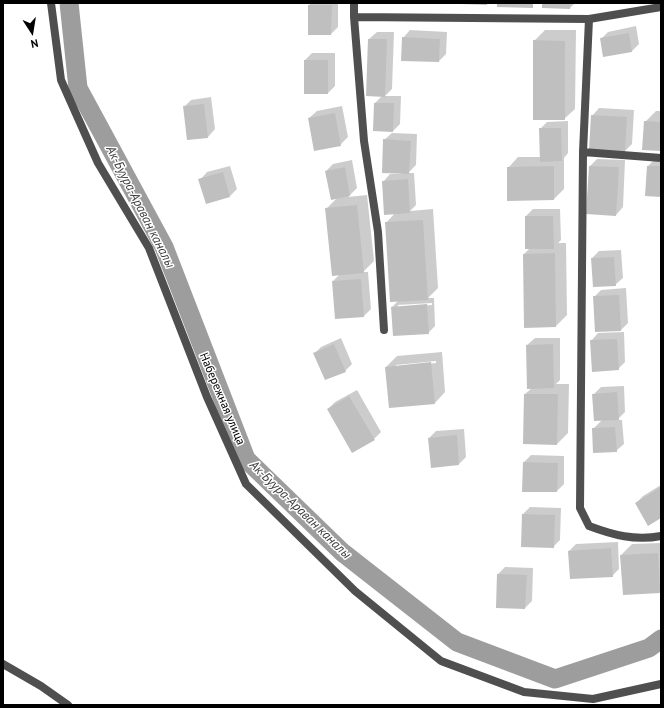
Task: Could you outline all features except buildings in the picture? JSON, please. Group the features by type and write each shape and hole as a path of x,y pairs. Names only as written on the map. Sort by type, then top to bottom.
{"street":[{"name":"Набережная улица","path":"51,3 60,80 98,163 149,248 207,397 246,484 355,591 441,661 524,692 593,699 661,684"},
{"path":"354,3 364,141 378,232 384,330"},
{"path":"354,17 589,19 661,7"},
{"path":"589,19 583,152 580,508 589,526 615,535 649,538 661,536"},
{"path":"583,152 661,158"},
{"path":"3,664 41,686 68,705"}],"waterway":[{"name":"Ак-Буура-Араван каналы","path":"69,3 78,88 164,247 246,459 342,552 457,642 555,679 649,648 661,639"}]}
